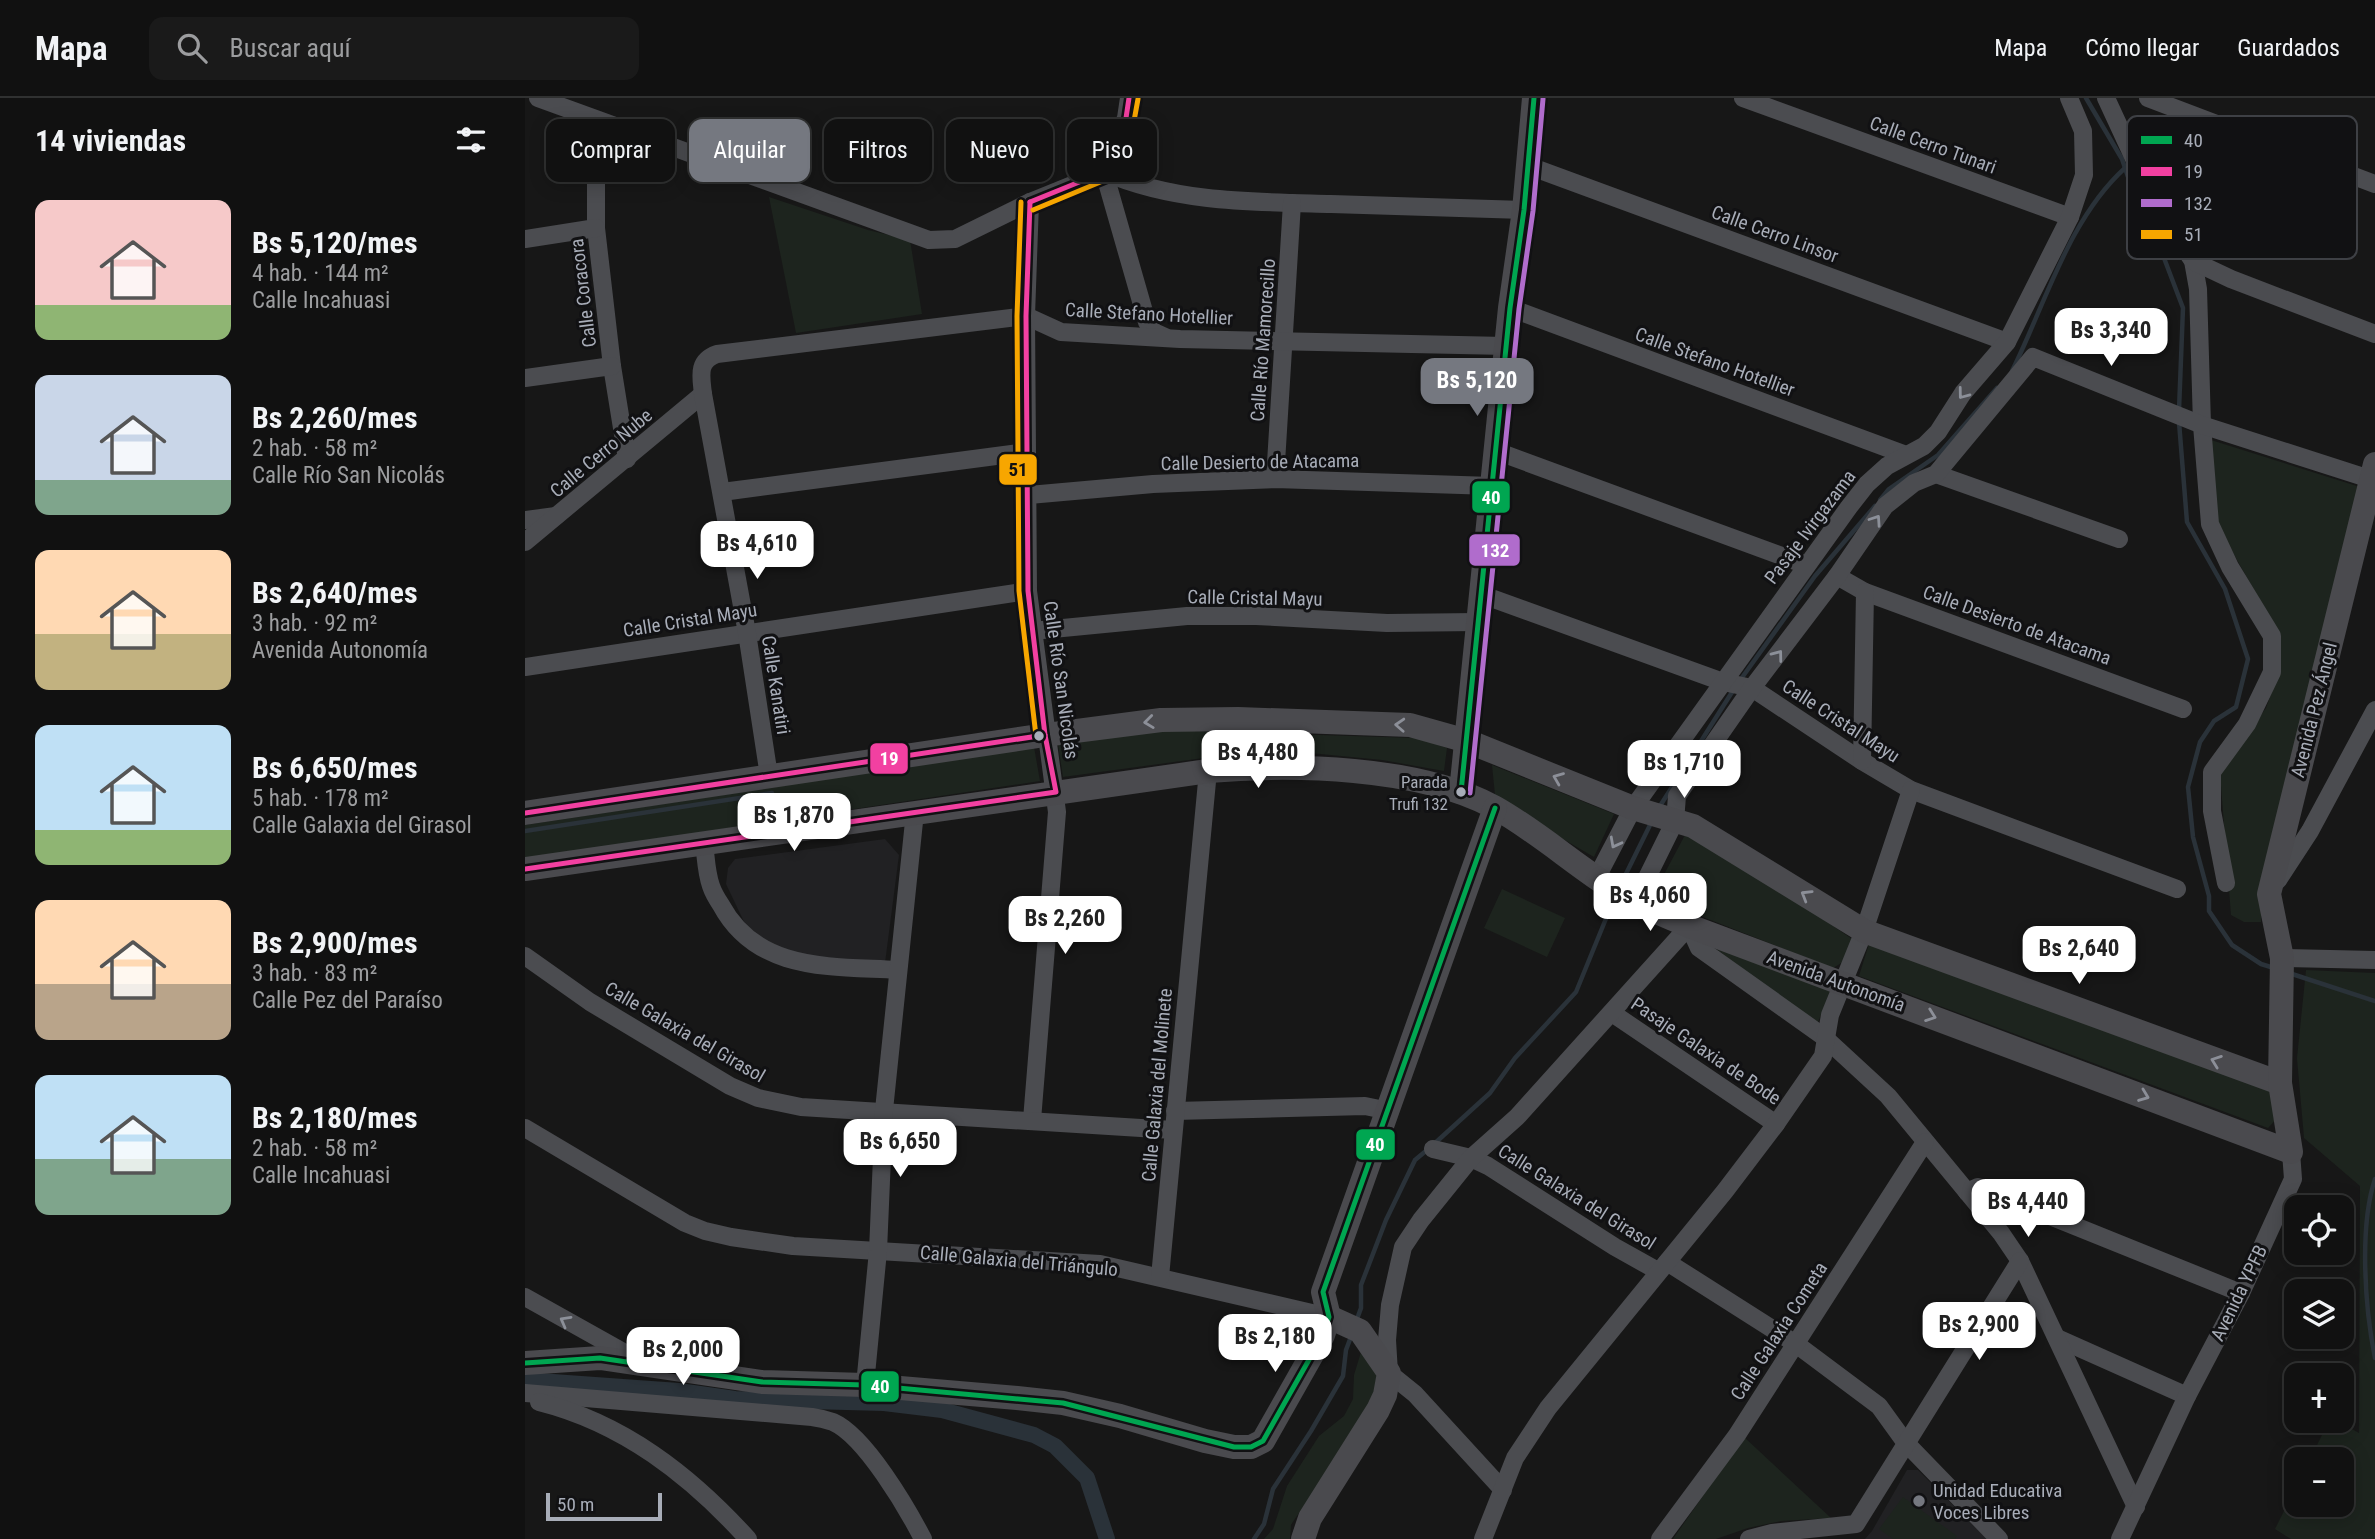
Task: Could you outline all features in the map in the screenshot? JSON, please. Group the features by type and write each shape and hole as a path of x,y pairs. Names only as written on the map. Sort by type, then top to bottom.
{"street":[{"path":"538,98 594,119"},
{"path":"1126,119 1129,98"},
{"path":"1461,792 1510,308 1529,166 1534,98"},
{"name":"Calle Cerro Tunari","path":"1743,98 2070,217"},
{"name":"Pasaje Ivirgazama","path":"1597,877 1633,808 1867,484 1887,466 1924,446 1938,432 1963,393 2007,342 2070,217 2084,175 2083,131 2069,98"},
{"path":"2106,98 2127,143"},
{"path":"2148,98 2196,116"},
{"path":"675,148 929,240 955,239 1030,202 1079,182"},
{"name":"Calle Cerro Linsor","path":"1529,166 2007,342"},
{"path":"2357,177 2375,184"},
{"name":"Calle Coracora","path":"596,182 596,228 612,366 627,459"},
{"path":"1107,182 1147,322 1154,332 1165,338"},
{"path":"1127,182 1190,197 1524,210"},
{"name":"Calle Río San Nicolás","path":"1030,202 1026,316 1028,591 1057,812 1032,1120"},
{"name":"Calle Río Mamorecillo","path":"1275,479 1292,203"},
{"path":"525,239 596,228"},
{"path":"2193,261 2231,279 2375,334"},
{"path":"2193,261 2199,289 2189,420 2210,524 2230,567 2272,636 2272,672 2247,724 2211,772 2211,811 2225,883"},
{"name":"Calle Stefano Hotellier","path":"1510,308 1906,455"},
{"path":"703,394 702,364 707,358 717,354 1026,316"},
{"name":"Calle Stefano Hotellier","path":"1026,316 1061,332 1165,338 1506,346"},
{"path":"1635,902 1675,821 1677,796 1885,506 1915,483 1936,474 2033,358 2189,420 2372,471"},
{"path":"525,378 612,366"},
{"name":"Calle Cerro Nube","path":"525,542 703,394"},
{"name":"Calle Kanatiri","path":"703,394 747,633 769,776"},
{"path":"1496,451 1806,565"},
{"path":"722,492 1026,452"},
{"name":"Avenida Pez Ángel","path":"2283,968 2269,894 2372,471"},
{"path":"1936,474 2119,539"},
{"name":"Calle Desierto de Atacama","path":"1029,495 1153,484 1275,479 1492,486"},
{"path":"525,520 559,516"},
{"name":"Calle Desierto de Atacama","path":"1837,576 1865,592 2183,709"},
{"name":"Calle Cristal Mayu","path":"525,667 1028,591"},
{"path":"1862,761 1865,592"},
{"name":"Calle Cristal Mayu","path":"1480,594 1723,682 1752,688 1862,761 1912,790 2177,889"},
{"name":"Calle Cristal Mayu","path":"1032,631 1187,616 1256,616 1387,624 1478,622"},
{"path":"2269,894 2310,831 2375,709"},
{"path":"525,813 1161,720 1238,719 1410,726 1467,741 1633,808 1693,826 1864,931 2280,1083"},
{"name":"Avenida Autonomía","path":"525,869 1208,771 1249,767 1389,774 1461,792 1495,808 1635,902 1689,926 2291,1152"},
{"name":"Calle Galaxia del Molinete","path":"1160,1277 1208,771"},
{"path":"1483,1539 1515,1458 1548,1408 1776,1124 1823,1056 1824,1037 1830,1015 1864,931 1912,790"},
{"path":"1495,808 1324,1292 1344,1324 1389,1373 1415,1394 1503,1490"},
{"path":"865,1385 878,1251 884,1110 915,812"},
{"path":"704,843 711,886 729,921 755,946 787,960 897,970"},
{"path":"1303,1539 1310,1518 1378,1410 1389,1373 1387,1340 1390,1305 1403,1247 1471,1158 1517,1117 1689,926 1699,948 1824,1037 1888,1096 1967,1192 2020,1261 2136,1507"},
{"name":"Calle Galaxia del Girasol","path":"525,956 590,1002 730,1086 758,1098 801,1107 884,1110 1173,1130"},
{"path":"2283,968 2375,960"},
{"name":"Avenida YPFB","path":"2120,1539 2187,1396 2241,1293 2293,1179 2280,1083 2283,968"},
{"name":"Pasaje Galaxia de Bode","path":"1612,1013 1776,1124"},
{"path":"1175,1111 1365,1106 1389,1111"},
{"name":"Calle Galaxia del Triángulo","path":"525,1129 685,1223 705,1231 793,1246 1100,1264 1344,1324"},
{"name":"Calle Galaxia Cometa","path":"1660,1539 1737,1435 1925,1142"},
{"name":"Calle Galaxia del Girasol","path":"1433,1149 1471,1158 1488,1166 1615,1247 1663,1266 1796,1344 1879,1406 1905,1442 1999,1539"},
{"path":"1967,1192 1978,1187 2241,1293"},
{"path":"1755,1538 1856,1524 2020,1261"},
{"path":"525,1297 647,1364"},
{"path":"525,1363 600,1358 762,1382 865,1385 1063,1403 1120,1416 1205,1441 1234,1447 1251,1447 1263,1441 1323,1335 1344,1324"},
{"path":"2057,1338 2187,1396"},
{"path":"525,1393 812,1417 835,1423 852,1435 880,1470 923,1539"},
{"path":"525,1398 593,1420 660,1457 693,1482 748,1539"}],"shaded area":[{"path":"769,197 868,230 910,240 922,314 796,333"},
{"path":"2211,440 2360,487 2262,887 2261,922 2244,922 2231,915 2220,773 2266,708 2279,672 2279,634 2216,523"},
{"path":"1161,730 1417,738 1447,748 1444,771 1382,760 1310,753 1248,752 1063,777 1058,744"},
{"path":"1034,747 1040,781 525,859 525,825"},
{"path":"1492,765 1614,814 1594,857 1532,821 1495,795"},
{"path":"1685,835 1762,877 1852,939 1843,962 1833,968 1652,897"},
{"path":"885,839 899,855 885,963 801,955 773,946 746,926 726,884 728,868 735,859"},
{"path":"1502,889 1565,918 1547,957 1484,928"},
{"path":"1707,942 1830,991 1817,1025"},
{"path":"1869,944 2278,1094 2280,1115 2268,1128 1859,976"},
{"path":"2306,970 2375,973 2375,1539 2291,1539 2275,1529 2284,1511 2284,1517 2354,1517 2354,1447 2316,1447 2323,1433 2354,1433 2354,1430 2359,1433 2360,1186 2304,1138 2297,1058"},
{"path":"1361,1352 1372,1364 1377,1375 1374,1391 1366,1408 1341,1451 1291,1525 1290,1539 1264,1539 1273,1529 1287,1486 1319,1436 1344,1416 1353,1399 1354,1375"},
{"path":"1744,1437 1831,1518 1781,1521 1716,1539 1673,1539"},
{"name":"Unidad Educativa Voces Libres","path":"1907,1470 1918,1470 1987,1539 1865,1539"},
{"path":"1903,1497 1957,1536 1955,1539 1893,1539 1879,1529"}],"waterway":[{"path":"2086,98 2122,159 2127,174"},
{"path":"2012,371 2073,237 2105,189 2125,168"},
{"path":"2164,259 2183,308 2179,410"},
{"path":"1880,500 1889,489 1938,455 1997,388"},
{"path":"2179,422 2187,522 2225,589 2248,659 2236,707 2214,721 2200,742 2188,787 2193,837 2209,896 2209,911 2232,945 2261,964 2274,968"},
{"path":"1741,679 1815,576 1875,506"},
{"path":"1660,806 1734,689"},
{"path":"525,831 772,793 774,807 780,815"},
{"path":"1621,884 1651,823"},
{"path":"1434,1144 1490,1093 1515,1058 1576,992 1614,899"},
{"path":"2289,973 2375,1001"},
{"path":"1357,1319 1361,1308 1361,1285 1386,1220 1415,1160 1427,1150"},
{"path":"2375,1179 2365,1244 2366,1292 2375,1358"},
{"path":"1254,1539 1264,1524 1273,1489 1343,1376 1346,1350 1352,1334"},
{"path":"525,1380 679,1391 735,1399 884,1403 942,1410 1034,1435 1055,1446 1087,1478 1107,1539"}],"transit line":[{"name":"19","path":"1030,202 1104,172 1126,118 1129,98"},
{"name":"40","path":"1461,792 1534,98"},
{"name":"51","path":"1033,210 1110,178 1134,121 1138,99"},
{"name":"132","path":"1470,793 1543,99"},
{"name":"51","path":"1021,202 1017,316 1019,591 1036,736"},
{"name":"19","path":"525,869 1056,792 1045,735 1028,591 1026,316 1030,202"},
{"name":"19","path":"525,813 1045,735"},
{"name":"40","path":"525,1363 600,1358 762,1382 865,1385 1063,1403 1234,1447 1251,1447 1263,1441 1323,1335 1329,1317 1323,1292 1495,808"}],"place":[{"name":"Parada Trufi 132","path":"1461,792"},
{"name":"Unidad Educativa Voces Libres","path":"1919,1501"}]}
